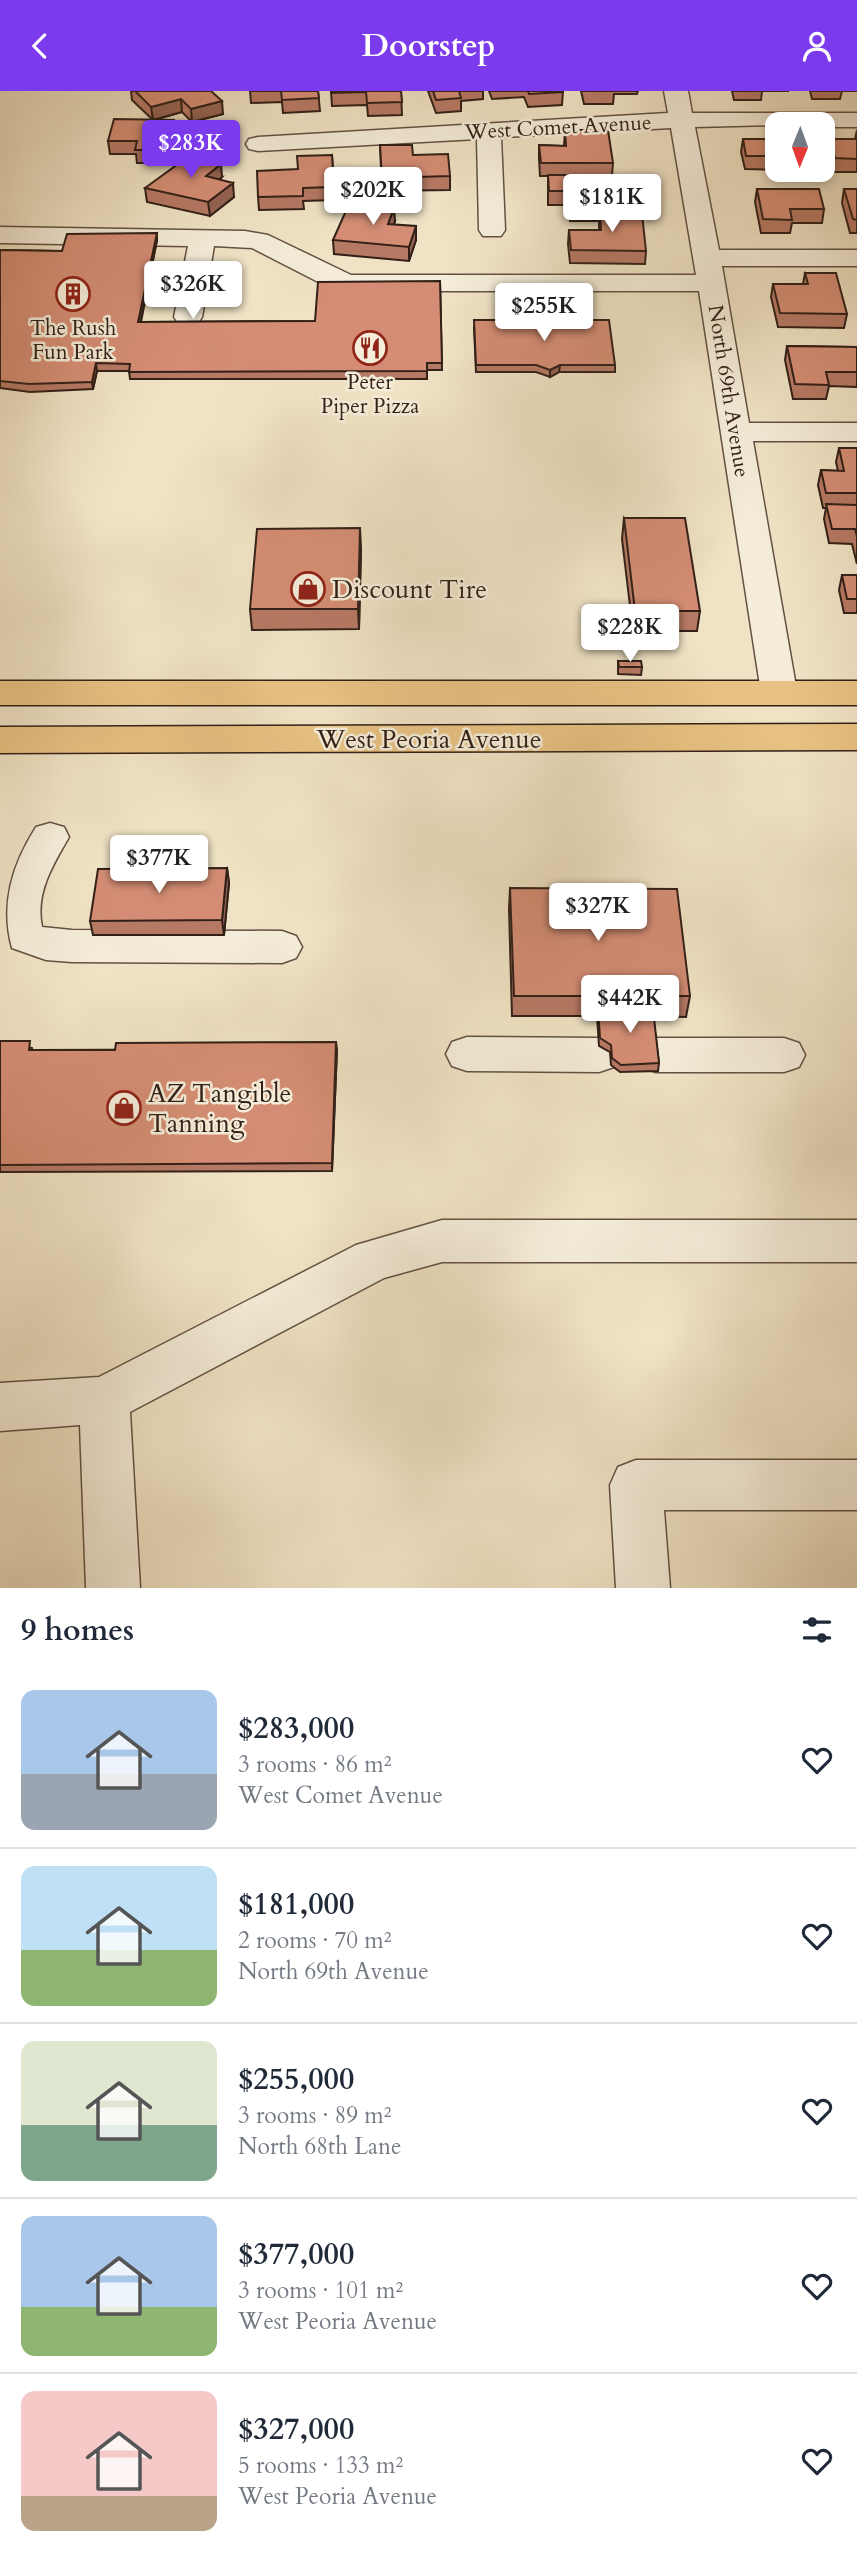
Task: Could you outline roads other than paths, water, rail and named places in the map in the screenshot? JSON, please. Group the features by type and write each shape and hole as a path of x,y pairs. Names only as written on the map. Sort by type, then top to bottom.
{"main road":[{"path":"416,739 506,720 729,716 753,711 779,692"},
{"name":"West Peoria Avenue","path":"0,693 857,692"},
{"name":"West Peoria Avenue","path":"0,740 857,737"}],"street":[{"name":"North 69th Avenue","path":"676,91 709,271 779,692"},
{"name":"West Comet Avenue","path":"258,144 680,120 857,120"},
{"path":"489,131 492,230"},
{"path":"0,235 203,236 259,241 338,281 351,283 709,271 857,258"},
{"path":"188,317 203,236"},
{"path":"736,432 857,432"},
{"path":"50,838 29,869 20,914 21,927 26,937 46,944 72,946 282,947"},
{"path":"467,1054 599,1055"},
{"path":"656,1055 784,1055"},
{"path":"0,1407 104,1400 373,1260 442,1241 857,1241"},
{"path":"104,1400 113,1588"},
{"path":"642,1588 636,1485 857,1485"}],"place":[{"name":"The Rush Fun Park","path":"73,294"},
{"name":"Peter Piper Pizza","path":"370,348"},
{"name":"Discount Tire","path":"308,589"},
{"name":"AZ Tangible Tanning","path":"124,1108"}]}
